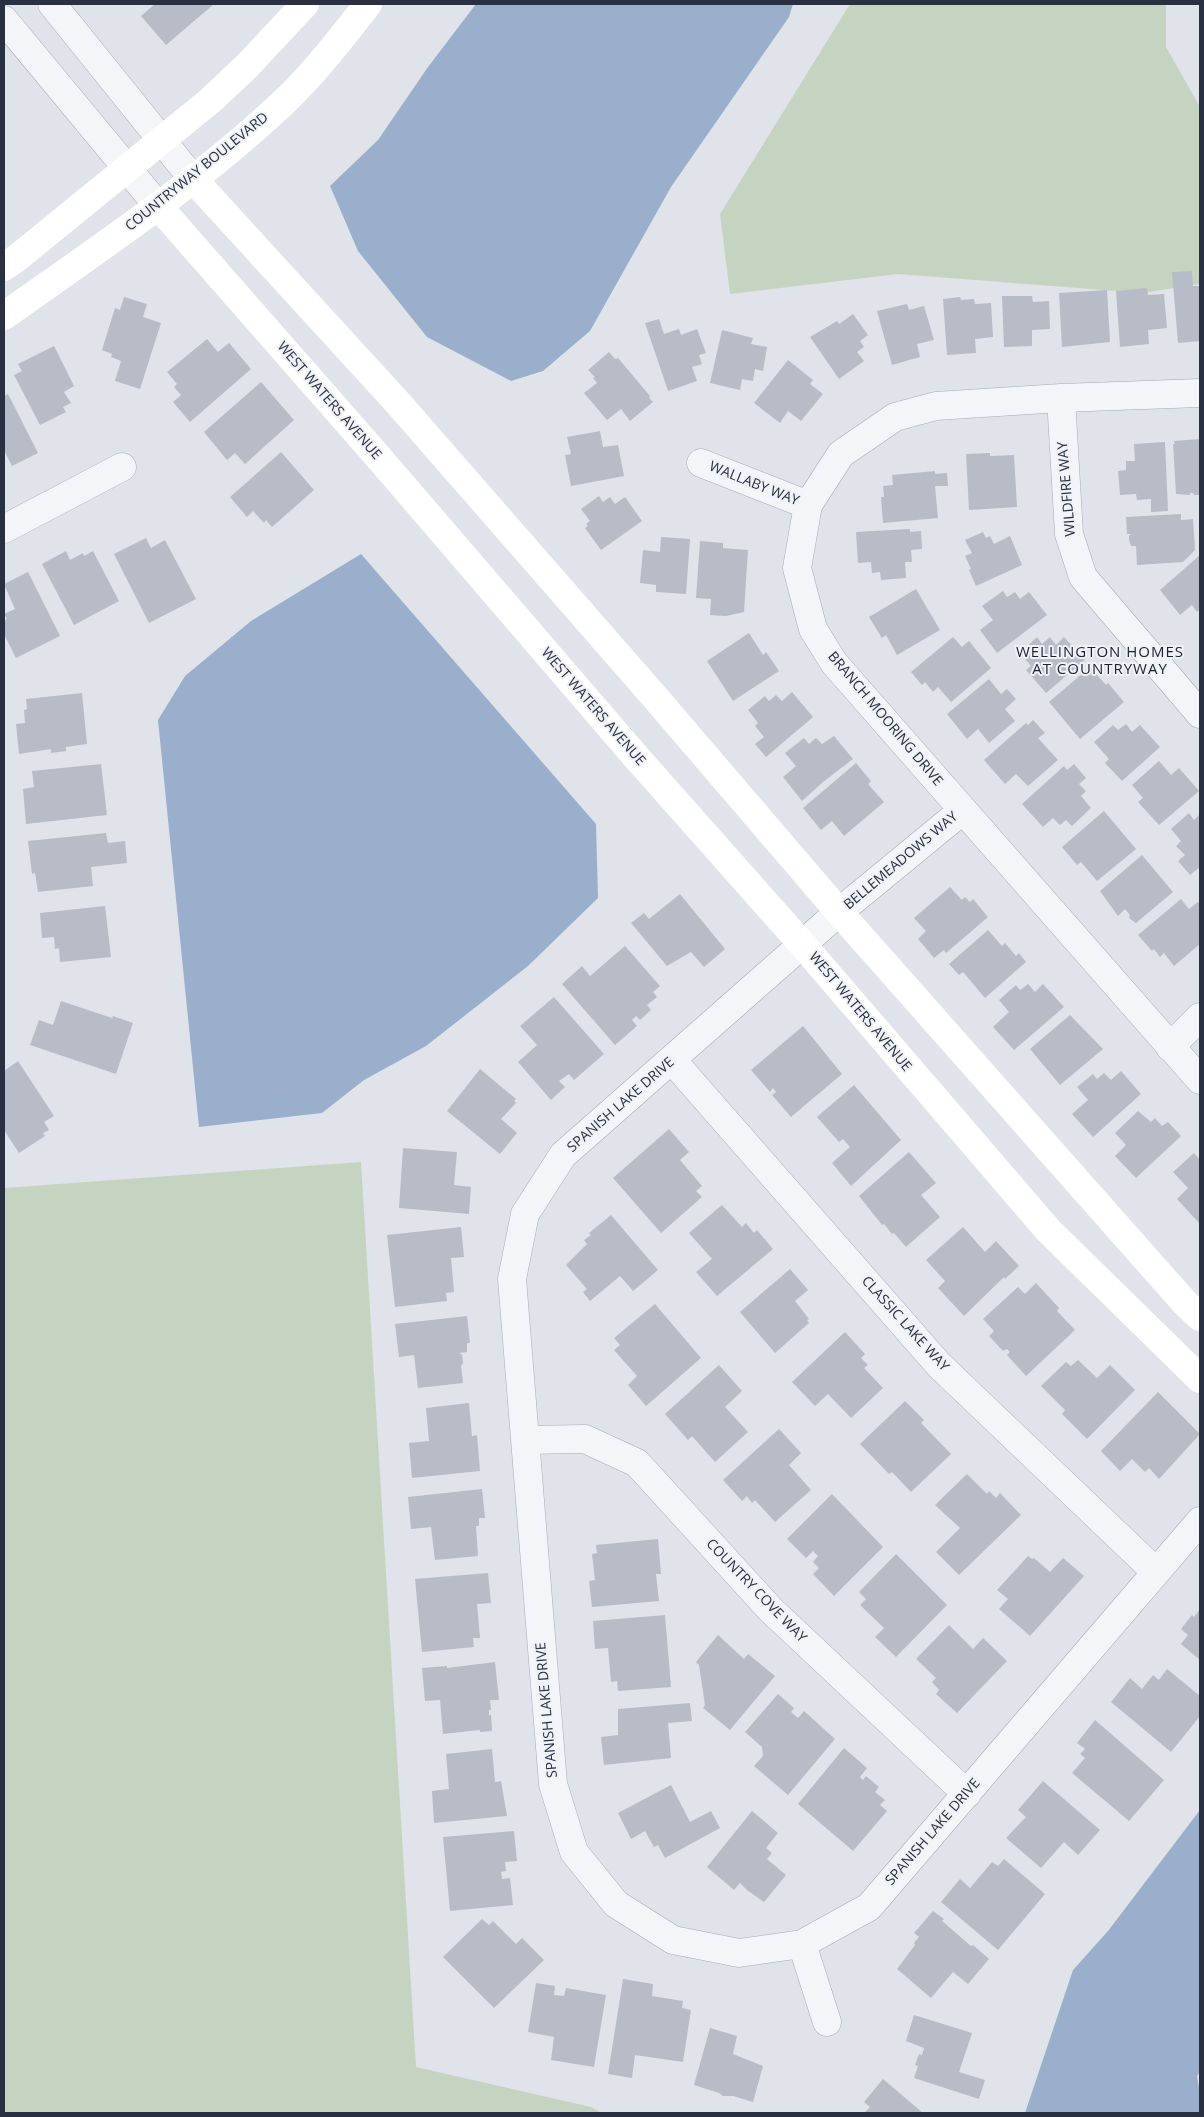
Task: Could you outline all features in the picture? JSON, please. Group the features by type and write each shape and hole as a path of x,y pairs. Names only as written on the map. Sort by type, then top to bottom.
{"street":[{"path":"52,4 193,179 411,418 653,695 839,912 1185,1304 1200,1317"},
{"name":"COUNTRYWAY BOULEVARD","path":"4,316 158,207 249,133 289,97 343,36 368,4"},
{"path":"4,267 211,100 248,65 299,6"},
{"name":"WEST WATERS AVENUE","path":"4,20 158,207 380,459 637,758 802,944 1048,1230 1200,1379"},
{"name":"BRANCH MOORING DRIVE","path":"1200,393 1061,398 936,406 895,417 841,454 808,506 797,568 813,629 834,663 1200,1080"},
{"name":"WILDFIRE WAY","path":"1061,398 1069,534 1083,577 1200,714"},
{"name":"WALLABY WAY","path":"700,463 808,506"},
{"path":"4,529 122,467"},
{"name":"BELLEMEADOWS WAY","path":"839,912 963,810"},
{"name":"SPANISH LAKE DRIVE","path":"839,912 563,1156 525,1214 512,1278 553,1784 574,1852 616,1904 673,1940 739,1953 802,1944 869,1907 1200,1520"},
{"path":"1170,1047 1200,1017"},
{"name":"CLASSIC LAKE WAY","path":"672,1060 939,1364 1156,1572"},
{"name":"COUNTRY COVE WAY","path":"525,1440 585,1439 637,1463 770,1609 967,1794"},
{"path":"802,1944 827,2022"}],"green space":[{"path":"850,4 1166,4 1166,47 1200,107 1200,284 1142,293 898,274 730,294 720,214"},
{"path":"361,1162 416,2067 591,2107 602,2113 4,2113 4,1188"}],"water":[{"path":"476,4 793,4 789,17 671,187 590,331 543,371 511,381 427,337 358,251 330,186 378,140 428,67"},
{"path":"361,554 596,824 598,898 528,966 426,1046 364,1080 322,1113 199,1127 158,720 185,676 251,621"},
{"path":"1200,1810 1200,2072 1197,2076 1200,2094 1200,2113 1025,2113 1073,1970 1108,1931"}],"building":[{"path":"155,4 214,4 166,45 141,16"},
{"path":"1192,271 1193,286 1200,286 1200,341 1178,343 1172,272"},
{"path":"1147,288 1148,295 1164,294 1167,328 1148,330 1149,344 1120,347 1116,291"},
{"path":"1107,290 1110,342 1062,347 1059,293"},
{"path":"1002,296 1032,296 1033,302 1049,301 1050,329 1032,330 1032,346 1004,347"},
{"path":"124,297 147,304 143,317 161,323 140,389 115,381 121,361 111,357 112,354 102,350 115,308 120,310"},
{"path":"960,297 961,300 974,299 975,304 991,303 993,337 975,339 976,353 947,355 943,299"},
{"path":"907,304 909,310 924,306 934,340 917,344 920,357 892,365 877,311"},
{"path":"853,314 868,335 860,341 864,347 857,352 864,361 839,379 810,337 837,321 839,324"},
{"path":"659,319 664,334 679,329 681,335 697,329 706,353 699,355 702,364 692,367 697,381 668,391 645,323"},
{"path":"722,330 753,338 751,344 767,347 763,371 755,369 753,381 742,379 740,390 710,383"},
{"path":"207,339 218,352 229,343 251,369 190,422 173,402 181,395 174,387 177,384 167,372"},
{"path":"54,346 74,386 64,392 71,403 63,407 66,412 40,425 14,375 22,371 18,364"},
{"path":"609,352 615,359 618,358 653,402 630,421 621,409 607,420 584,393 597,383 593,378 595,377 588,370"},
{"path":"788,360 813,380 810,384 823,394 801,421 788,411 780,423 754,403"},
{"path":"261,382 294,420 245,464 235,453 227,460 204,432"},
{"path":"8,394 38,453 12,466 4,450 4,396"},
{"path":"600,431 603,447 618,445 624,476 571,486 565,455 571,454 567,437"},
{"path":"1200,439 1200,495 1194,495 1193,493 1190,493 1190,495 1176,494 1174,441"},
{"path":"1165,442 1168,511 1151,512 1151,499 1137,500 1136,494 1120,495 1118,471 1126,470 1126,461 1135,461 1134,444"},
{"path":"281,452 314,490 272,527 266,520 264,523 253,511 247,517 230,497"},
{"path":"990,453 990,456 1014,455 1017,507 969,510 966,454"},
{"path":"935,471 935,474 947,473 948,486 935,486 938,518 883,523 881,497 884,497 883,486 893,485 892,475"},
{"path":"599,496 603,502 610,497 615,504 625,497 642,521 601,550 585,528 588,526 586,524 590,521 581,509"},
{"path":"1181,514 1181,520 1193,519 1195,550 1183,562 1137,565 1136,546 1131,546 1129,536 1131,534 1127,534 1126,517"},
{"path":"910,529 910,532 921,531 922,549 911,550 912,562 905,562 906,578 881,580 880,572 872,573 871,562 858,563 856,532"},
{"path":"983,532 986,538 990,536 994,544 1010,536 1022,565 976,586 965,556 972,553 965,540"},
{"path":"661,537 690,539 686,594 656,592 656,585 640,583 643,550 660,552"},
{"path":"146,538 151,548 165,540 196,599 149,623 114,554"},
{"path":"700,541 723,543 723,548 748,550 744,612 726,616 710,615 711,599 696,598"},
{"path":"66,551 70,560 83,553 84,556 93,551 119,601 74,625 42,564"},
{"path":"1200,555 1200,609 1197,612 1192,605 1180,615 1160,590"},
{"path":"28,572 60,636 16,658 4,634 4,621 7,619 4,614 15,609 4,584"},
{"path":"916,589 940,630 897,655 886,635 882,638 869,617"},
{"path":"1003,591 1007,597 1015,592 1020,599 1029,592 1047,615 997,653 980,630 993,620 982,606"},
{"path":"749,633 763,655 766,652 779,671 733,701 707,661"},
{"path":"953,637 962,647 969,641 991,668 951,702 938,687 933,692 925,682 922,685 911,672"},
{"path":"1037,637 1042,644 1050,637 1056,645 1064,637 1085,660 1046,693 1026,670 1031,666 1020,653"},
{"path":"1090,667 1106,685 1108,683 1124,702 1080,739 1049,702"},
{"path":"989,679 1001,694 1007,689 1016,699 1005,709 1015,721 989,743 978,729 967,739 947,714"},
{"path":"792,692 813,717 766,757 755,744 764,737 755,726 758,723 748,710 765,696 769,701 776,695 782,701"},
{"path":"82,693 87,744 66,747 66,751 51,753 51,749 19,754 16,724 25,723 24,710 27,709 26,699"},
{"path":"1033,720 1045,733 1038,738 1058,760 1028,786 1016,774 1005,784 984,760 1026,723 1028,725"},
{"path":"1126,724 1132,732 1140,725 1160,747 1122,781 1105,763 1109,759 1094,742 1113,725 1118,730"},
{"path":"834,736 853,759 802,801 783,777 796,766 785,753 804,738 809,744 816,738 822,744"},
{"path":"1159,761 1171,775 1179,768 1199,791 1159,825 1138,802 1143,798 1132,785"},
{"path":"856,763 871,781 868,784 884,802 844,836 832,821 821,830 803,808"},
{"path":"101,764 107,815 26,824 23,789 34,787 32,771"},
{"path":"1074,764 1086,778 1079,784 1086,791 1081,796 1091,808 1072,826 1066,820 1060,825 1053,818 1043,827 1022,804 1064,766 1067,770"},
{"path":"1104,811 1136,849 1097,881 1081,862 1077,865 1062,847"},
{"path":"1189,813 1194,820 1200,814 1200,867 1190,875 1178,861 1185,855 1176,846 1181,841 1171,829"},
{"path":"106,833 108,843 125,841 127,863 91,867 93,886 38,892 35,873 32,874 28,841"},
{"path":"1142,855 1173,892 1136,923 1129,918 1130,915 1125,909 1118,916 1100,891"},
{"path":"950,887 962,900 965,897 970,902 973,899 988,917 946,953 944,950 934,958 918,939 926,931 914,918"},
{"path":"680,894 725,949 704,967 691,952 667,966 631,923 644,913 649,919"},
{"path":"1181,899 1189,909 1198,902 1200,905 1200,944 1174,966 1164,953 1160,957 1138,935"},
{"path":"105,906 111,957 60,962 59,948 55,949 54,937 42,938 40,913"},
{"path":"988,930 1002,946 1005,943 1016,956 1019,953 1026,962 985,998 963,972 959,975 949,964"},
{"path":"625,946 660,986 653,992 657,997 647,1005 651,1010 640,1020 636,1016 632,1020 637,1026 615,1045 562,984 582,966 590,976"},
{"path":"1028,984 1035,992 1043,984 1064,1007 1014,1050 993,1027 1009,1012 999,1000 1016,985 1020,990"},
{"path":"554,997 604,1054 574,1080 569,1074 559,1081 565,1087 551,1100 518,1062 537,1045 520,1026"},
{"path":"61,1001 133,1023 116,1074 30,1045 39,1020 53,1025"},
{"path":"1070,1015 1103,1049 1060,1085 1030,1049"},
{"path":"803,1026 842,1074 791,1117 772,1095 776,1092 773,1088 770,1092 751,1070"},
{"path":"18,1061 54,1116 44,1122 49,1130 43,1133 45,1136 19,1153 4,1130 4,1071"},
{"path":"480,1069 516,1099 514,1101 516,1103 501,1119 517,1133 500,1154 447,1111"},
{"path":"1121,1071 1141,1094 1093,1137 1072,1114 1088,1100 1077,1087 1093,1074 1097,1079 1104,1073 1111,1080"},
{"path":"854,1085 901,1140 851,1186 832,1163 850,1147 843,1139 839,1142 817,1117"},
{"path":"1138,1111 1151,1122 1155,1118 1162,1126 1168,1122 1181,1136 1136,1178 1115,1156 1126,1145 1115,1133"},
{"path":"669,1129 689,1152 680,1160 702,1186 696,1191 702,1197 661,1233 613,1178"},
{"path":"403,1148 457,1152 454,1185 471,1187 469,1214 399,1208"},
{"path":"909,1152 936,1183 921,1195 940,1217 906,1247 894,1233 892,1234 884,1224 882,1225 859,1196"},
{"path":"1194,1153 1200,1160 1200,1224 1177,1199 1188,1188 1173,1172"},
{"path":"722,1205 742,1227 746,1223 754,1233 757,1230 773,1249 717,1296 696,1272 712,1259 689,1233"},
{"path":"611,1215 658,1270 633,1291 620,1276 590,1301 583,1292 587,1289 566,1265 587,1244 584,1240 591,1235 589,1233"},
{"path":"461,1227 464,1257 451,1258 454,1292 446,1293 447,1301 395,1307 387,1235"},
{"path":"963,1227 985,1252 996,1241 1019,1266 1005,1279 1004,1277 964,1316 938,1288 945,1281 926,1260"},
{"path":"790,1269 808,1290 795,1301 809,1319 807,1320 809,1323 775,1353 740,1312"},
{"path":"1036,1283 1059,1308 1057,1311 1075,1330 1026,1376 1007,1355 1010,1352 1007,1349 1003,1351 989,1336 994,1331 983,1319 1018,1287 1025,1294"},
{"path":"655,1304 701,1358 646,1406 628,1385 637,1376 614,1350 620,1345 614,1338"},
{"path":"467,1316 470,1343 467,1343 467,1352 459,1353 462,1355 463,1383 418,1388 414,1355 399,1357 395,1324"},
{"path":"845,1332 865,1354 861,1358 868,1365 864,1368 883,1388 851,1418 828,1394 815,1406 792,1382"},
{"path":"1078,1360 1097,1378 1110,1365 1135,1390 1087,1439 1062,1414 1065,1410 1041,1386 1066,1362 1071,1366"},
{"path":"719,1365 742,1391 725,1407 748,1432 715,1462 692,1436 688,1440 665,1414"},
{"path":"1158,1392 1200,1434 1159,1479 1149,1468 1145,1472 1132,1459 1120,1471 1101,1451"},
{"path":"905,1401 924,1420 921,1423 951,1454 911,1492 892,1472 889,1474 860,1444"},
{"path":"469,1403 472,1436 477,1435 480,1471 412,1478 409,1443 429,1441 426,1408"},
{"path":"779,1429 801,1453 789,1465 811,1490 775,1522 755,1500 752,1503 747,1496 742,1501 723,1480"},
{"path":"967,1474 987,1494 989,1491 996,1498 1000,1493 1021,1515 959,1575 936,1552 960,1528 935,1505"},
{"path":"482,1489 485,1518 479,1518 479,1526 476,1526 478,1556 435,1560 431,1527 411,1529 408,1497"},
{"path":"832,1494 883,1547 834,1596 813,1574 819,1568 813,1562 818,1556 813,1551 806,1558 787,1539"},
{"path":"658,1539 661,1574 656,1574 659,1601 592,1607 589,1581 595,1580 592,1554 597,1553 596,1545"},
{"path":"896,1554 947,1605 896,1657 875,1637 884,1628 860,1605 866,1599 859,1592"},
{"path":"1028,1556 1032,1559 1034,1558 1050,1572 1063,1558 1084,1576 1030,1636 999,1609 1008,1599 997,1590"},
{"path":"488,1573 491,1603 477,1604 480,1638 473,1638 474,1647 422,1652 415,1579"},
{"path":"1200,1609 1200,1660 1181,1644 1188,1635 1181,1629 1192,1615 1194,1617"},
{"path":"665,1615 671,1687 618,1691 617,1681 611,1682 608,1648 595,1649 593,1621"},
{"path":"949,1625 973,1649 983,1638 1007,1661 957,1713 936,1694 939,1690 932,1682 936,1678 916,1659"},
{"path":"718,1635 744,1659 748,1654 775,1676 730,1730 703,1708 705,1705 699,1665 696,1662"},
{"path":"495,1662 499,1700 490,1700 491,1710 489,1710 489,1715 491,1715 492,1731 480,1732 480,1730 443,1734 440,1700 425,1701 422,1668 447,1666 447,1668"},
{"path":"1167,1669 1200,1696 1200,1716 1171,1752 1111,1702 1130,1678 1142,1689 1153,1675 1159,1680"},
{"path":"778,1694 794,1708 791,1712 798,1718 804,1711 835,1739 788,1795 754,1766 763,1756 762,1747 745,1732"},
{"path":"690,1703 692,1721 668,1723 671,1758 604,1765 601,1737 618,1735 618,1709"},
{"path":"1095,1720 1164,1780 1129,1821 1072,1773 1085,1758 1080,1754 1085,1749 1077,1743"},
{"path":"844,1748 867,1768 860,1777 863,1780 866,1776 879,1787 875,1792 885,1800 880,1805 887,1811 853,1851 798,1804"},
{"path":"492,1749 495,1782 501,1781 507,1816 434,1823 432,1791 449,1789 446,1754"},
{"path":"1043,1781 1100,1830 1078,1855 1064,1842 1041,1868 1006,1838 1026,1817 1018,1810"},
{"path":"671,1785 690,1822 711,1811 720,1828 665,1858 658,1845 654,1847 645,1831 631,1839 618,1813"},
{"path":"752,1811 778,1833 766,1848 772,1853 767,1859 786,1875 764,1902 740,1883 734,1890 707,1867"},
{"path":"514,1831 517,1861 505,1862 506,1871 501,1872 502,1879 510,1878 513,1905 450,1911 443,1837"},
{"path":"1004,1859 1045,1894 998,1950 941,1902 960,1879 970,1888 992,1862 998,1866"},
{"path":"933,1911 944,1919 942,1921 971,1946 973,1945 989,1959 968,1984 953,1972 931,1998 897,1969 919,1937 914,1933"},
{"path":"482,1919 489,1925 493,1921 516,1944 522,1938 544,1960 494,2008 443,1957"},
{"path":"623,1979 653,1984 652,1996 683,2001 682,2008 691,2010 683,2062 635,2055 632,2078 608,2074"},
{"path":"536,1983 555,1986 554,1995 564,1996 566,1988 606,1995 594,2067 551,2060 554,2037 528,2032"},
{"path":"914,2015 972,2033 959,2072 985,2080 979,2099 914,2078 918,2066 915,2065 919,2054 922,2055 924,2048 906,2041"},
{"path":"710,2028 737,2036 733,2054 763,2066 753,2102 733,2096 723,2096 694,2085"},
{"path":"883,2079 923,2113 864,2113 870,2107 864,2102"}],"district":[{"name":"WELLINGTON HOMES AT COUNTRYWAY","path":"1100,662"}]}
